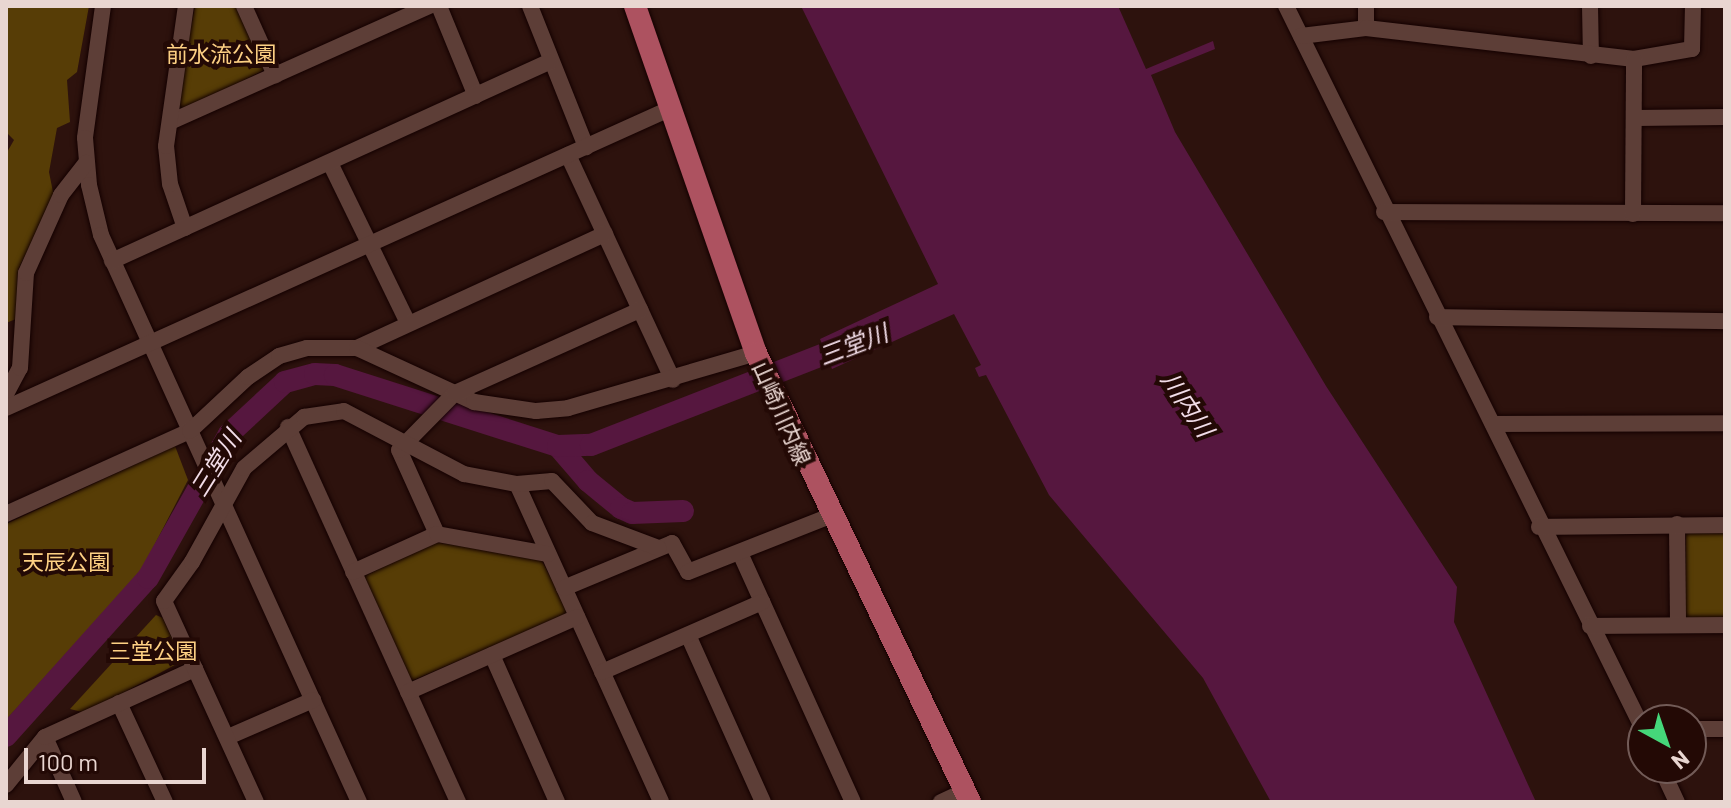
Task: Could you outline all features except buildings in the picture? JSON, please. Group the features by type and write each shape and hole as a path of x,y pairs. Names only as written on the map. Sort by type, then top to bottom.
{"main road":[{"name":"山崎川内線","path":"635,6 756,353 830,516 968,797"}],"street":[{"path":"103,6 86,163 92,205 112,261 359,802"},
{"path":"185,228 169,175 170,122 186,6"},
{"path":"244,6 275,75"},
{"path":"170,122 429,6"},
{"path":"439,6 476,96"},
{"path":"530,6 549,62 586,147"},
{"path":"1286,6 1384,212 1493,424 1539,527 1631,704"},
{"path":"1366,6 1366,28"},
{"path":"1590,6 1591,56"},
{"path":"1301,36 1366,28 1634,59 1692,49 1693,6"},
{"path":"1633,214 1634,59"},
{"path":"112,261 549,62"},
{"path":"6,408 669,109"},
{"path":"1635,118 1725,117"},
{"path":"568,155 673,380"},
{"path":"6,394 20,368 26,273 61,195 86,163"},
{"path":"330,163 408,323"},
{"path":"1384,212 1725,213"},
{"path":"357,348 605,234"},
{"path":"437,534 399,450 451,397 640,310"},
{"path":"1437,317 1725,321"},
{"path":"6,330 23,323"},
{"path":"8,509 192,434 248,377 279,356 320,347 357,348 451,397 507,410 536,411 568,408 673,380 756,353"},
{"path":"256,802 164,601 192,562 220,498 250,460 288,427 318,411 344,411 464,474 517,484 552,481 592,523 658,548"},
{"path":"1493,424 1725,423"},
{"path":"288,427 458,802"},
{"path":"517,484 661,802"},
{"path":"564,588 672,543 688,572 830,516"},
{"path":"1677,524 1678,624"},
{"path":"1539,527 1725,525"},
{"path":"353,572 437,534 548,554"},
{"path":"740,553 853,802"},
{"path":"602,672 762,602"},
{"path":"408,692 577,617"},
{"path":"1590,626 1725,625"},
{"path":"688,635 763,802"},
{"path":"492,655 557,802"},
{"path":"6,785 45,737 195,669"},
{"path":"228,737 313,700"},
{"path":"119,703 165,802"},
{"path":"45,737 74,802"},
{"path":"941,802 968,797"}],"green space":[{"path":"6,6 89,6 77,72 67,80 70,122 57,128 49,172 54,197 18,270 16,319 6,323 6,154 14,140 6,132"},
{"name":"前水流公園","path":"195,6 239,6 266,69 183,111 176,107"},
{"name":"天辰公園","path":"175,446 188,480 141,571 6,720 6,524"},
{"path":"1686,530 1725,531 1723,619 1684,618"},
{"path":"433,542 540,557 569,613 409,682 361,578"},
{"name":"三堂公園","path":"156,615 163,618 182,661 86,713 70,709"}],"water":[{"name":"川内川","path":"801,6 1118,6 1146,69 1213,41 1215,49 1151,75 1175,132 1326,386 1457,587 1454,622 1536,802 1271,802 1203,678 1049,495 986,375 979,377 975,368 981,365 954,314 832,369 820,339 938,284"}],"waterway":[{"name":"三堂川","path":"6,736 148,578 229,434 285,382 315,374 335,375 558,446 591,445 853,343"},
{"name":"三堂川","path":"558,446 588,481 621,508 632,513 683,511"}]}
